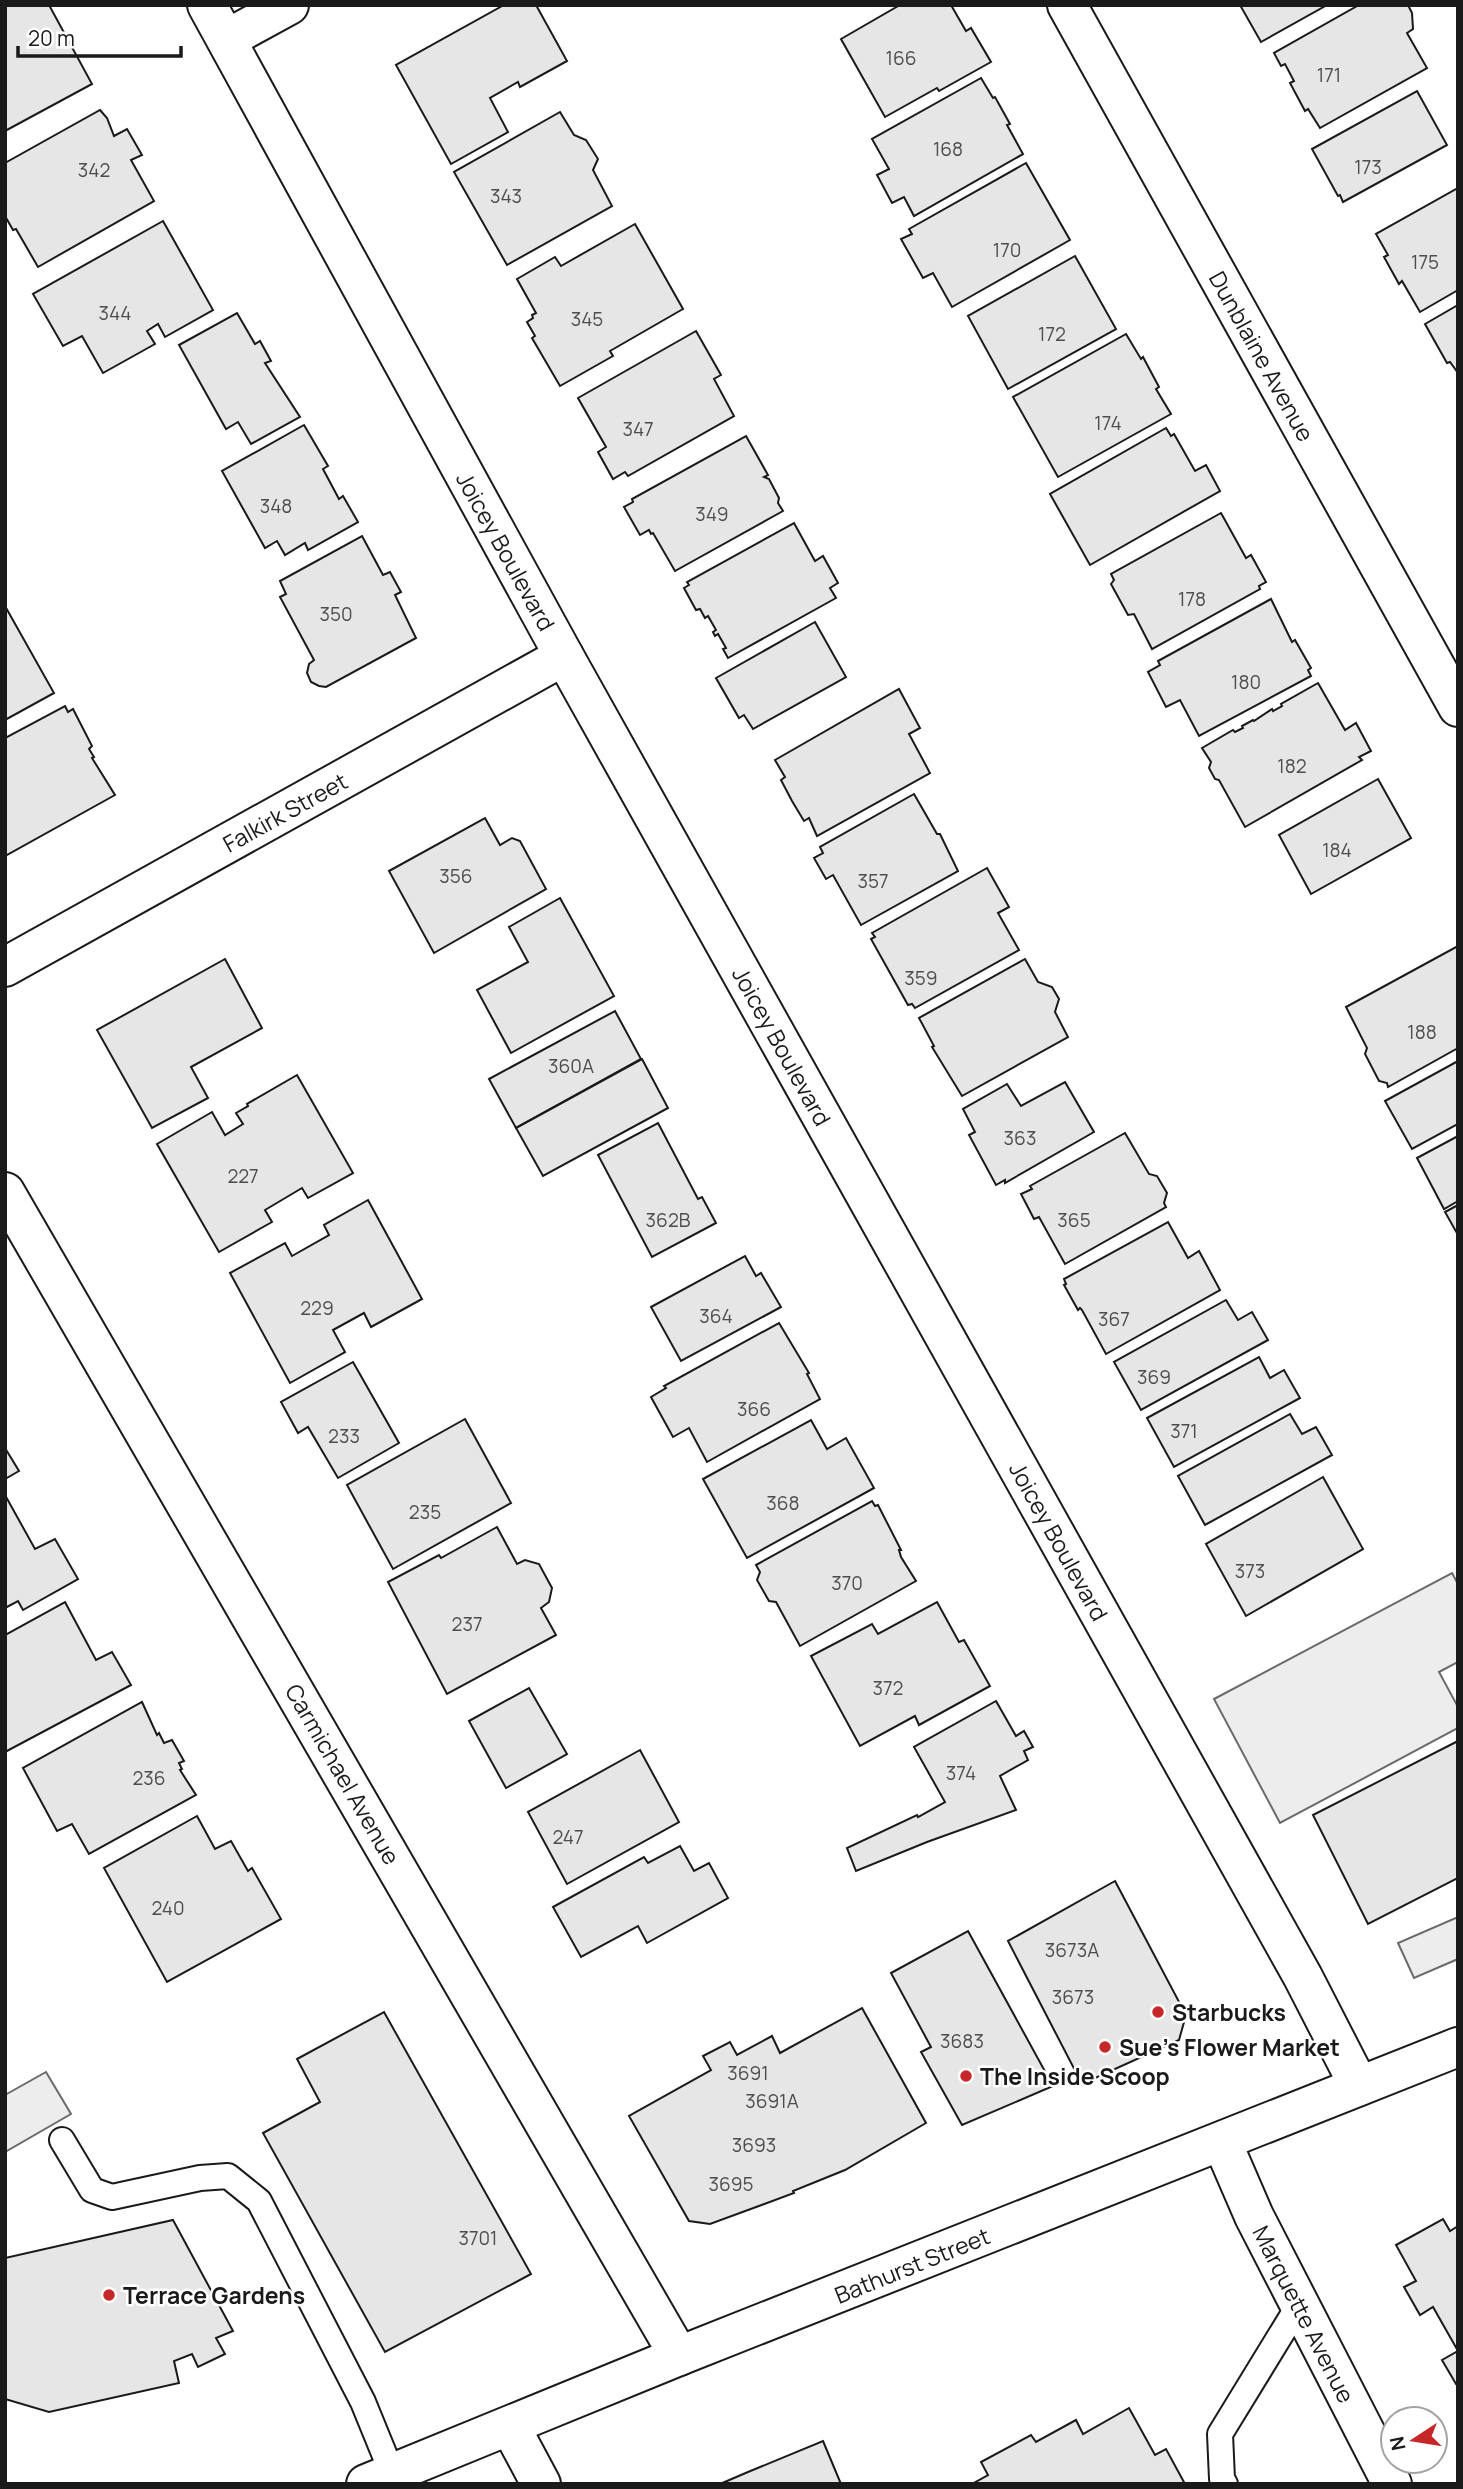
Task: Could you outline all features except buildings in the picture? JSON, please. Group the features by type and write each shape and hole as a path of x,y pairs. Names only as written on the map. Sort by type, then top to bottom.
{"street":[{"name":"Joicey Boulevard","path":"206,5 564,656 1303,1977 1359,2087"},
{"path":"226,38 289,5"},
{"name":"Dunblaine Avenue","path":"1067,5 1458,707"},
{"name":"Falkirk Street","path":"5,967 564,656"},
{"name":"Carmichael Avenue","path":"5,1192 680,2356"},
{"name":"Bathurst Street","path":"379,2479 680,2356 1458,2047"},
{"name":"Marquette Avenue","path":"1222,2142 1254,2216 1392,2484"},
{"path":"510,2426 541,2484"}],"lane":[{"path":"62,2140 92,2190 112,2197 200,2178 228,2176 259,2201 363,2402 379,2479"},
{"path":"1225,2484 1222,2479 1220,2434 1299,2305"}],"shaded area":[{"path":"1452,1573 1458,1584 1458,1662 1439,1672 1458,1707 1458,1728 1280,1823 1214,1699"},
{"path":"1458,1917 1458,1959 1414,1978 1398,1943"},
{"path":"46,2072 71,2114 5,2152 5,2095"}],"place":[{"name":"Starbucks","path":"1158,2012"},
{"name":"Sue's Flower Market","path":"1105,2047"},
{"name":"The Inside Scoop","path":"966,2076"},
{"name":"Terrace Gardens","path":"109,2295"}]}
